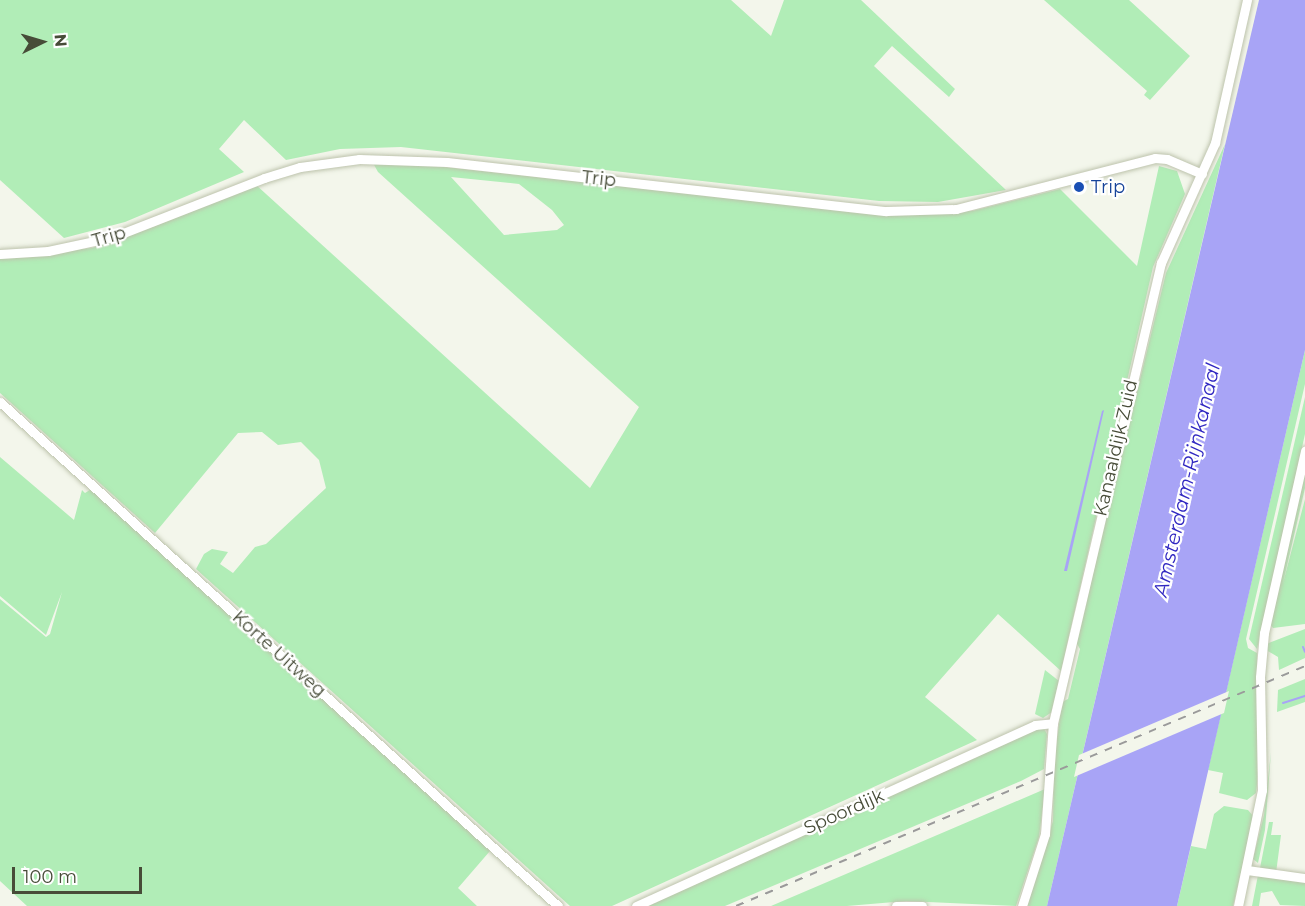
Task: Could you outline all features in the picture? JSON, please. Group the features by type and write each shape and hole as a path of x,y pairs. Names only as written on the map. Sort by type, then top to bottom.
{"street":[{"name":"Kanaaldijk Zuid","path":"1022,906 1046,834 1053,723 1161,263 1215,143 1247,0"},
{"name":"Trip","path":"0,254 48,251 113,237 264,178 300,167 359,159 447,162 886,211 956,209 1155,158 1167,159 1202,174"},
{"name":"Korte Uitweg","path":"0,402 558,906"},
{"path":"1238,906 1247,870 1264,770 1260,703 1264,633 1305,451"},
{"name":"Spoordijk","path":"636,906 1035,725 1053,723"},
{"path":"1247,870 1305,878"},
{"path":"896,906 922,906"}],"green space":[{"path":"0,0 731,0 771,36 784,0 861,0 955,89 949,97 892,46 874,66 1006,190 938,202 879,201 401,147 340,149 286,160 244,120 219,149 244,172 125,222 64,238 0,180"},
{"path":"1044,0 1129,0 1190,56 1150,100 1144,95 1147,91"},
{"path":"1225,144 1047,906 1027,906 1053,821 1054,762 1062,702 1068,699 1080,649 1076,642 1166,273"},
{"path":"396,162 896,215 972,211 1060,189 1137,266 1159,166 1177,171 1185,194 1153,267 1061,671 998,614 925,697 977,740 612,906 570,906 196,569 204,554 212,549 228,552 220,564 233,573 255,547 266,544 326,488 319,460 301,442 278,445 262,432 238,433 155,533 0,393 0,257 92,248 155,226 255,184 590,488 639,407 378,172 373,163","holes":["451,177 519,184 552,210 564,225 557,230 504,235"]},
{"path":"1305,350 1305,384 1246,639 1248,648 1257,653 1258,776 1256,793 1247,800 1219,793 1223,773 1208,770"},
{"path":"1305,397 1305,434 1257,649 1249,639"},
{"path":"0,457 74,520 82,490 85,493 93,488 490,851 458,888 477,906 27,906 0,881 0,599 46,637 50,634 62,592 46,635 0,596"},
{"path":"1305,470 1305,488 1283,583 1305,499 1305,624 1273,628 1270,624"},
{"path":"1305,629 1305,658 1279,670 1278,657 1266,650 1266,644"},
{"path":"1045,670 1059,681 1052,712 1043,718 1035,714"},
{"path":"1305,679 1305,702 1277,712 1278,690"},
{"path":"1043,727 1047,734 1044,769 1021,781 725,906 645,906 1030,729"},
{"path":"1271,752 1265,830 1258,863 1253,859 1264,815"},
{"path":"1045,789 1039,837 1016,906 906,901 847,906 771,906"},
{"path":"1224,806 1248,810 1254,817 1233,906 1177,906 1191,846 1206,849 1214,814"},
{"path":"1269,822 1273,822 1271,835 1281,835 1276,873 1260,868"},
{"path":"1258,875 1305,881 1305,906 1280,905 1272,891 1261,893 1259,906 1252,906"}],"water":[{"name":"Amsterdam-Rijnkanaal","path":"1259,0 1305,0 1305,350 1177,906 1047,906"},
{"path":"1104,410 1067,571 1064,571 1102,411"}],"pier":[{"path":"1229,691 1224,713 1074,777 1079,755"}],"waterway":[{"path":"1303,647 1305,652"},
{"path":"1283,703 1305,696"}],"railway":[{"path":"736,906 1305,666"}],"place":[{"name":"Trip","path":"1079,187"}]}
